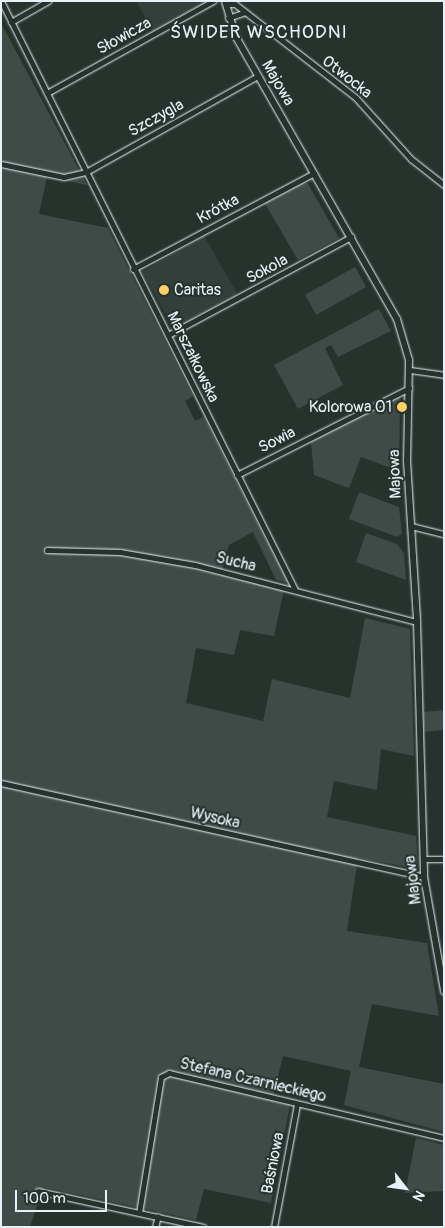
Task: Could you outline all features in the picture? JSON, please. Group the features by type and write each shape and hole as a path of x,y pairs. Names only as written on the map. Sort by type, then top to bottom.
{"street":[{"name":"Marszałkowska","path":"1,1 133,269 168,335 295,590"},
{"path":"11,22 48,1"},
{"name":"Słowicza","path":"47,93 213,1"},
{"name":"Otwocka","path":"225,3 235,4 356,98 411,159 444,185"},
{"name":"Majowa","path":"225,3 228,18 258,76 396,319 410,370 407,461 417,622 423,859 424,877 444,990"},
{"path":"228,18 246,12"},
{"name":"Szczygla","path":"1,164 64,177 86,172 258,76"},
{"name":"Krótka","path":"133,269 314,173"},
{"name":"Sokola","path":"168,335 351,237"},
{"path":"410,370 444,375"},
{"name":"Sowia","path":"237,475 409,388"},
{"path":"411,526 444,534"},
{"name":"Sucha","path":"47,550 120,552 195,565 417,622"},
{"name":"Wysoka","path":"1,783 424,877"},
{"path":"423,859 444,859"},
{"name":"Stefana Czarnieckiego","path":"139,1212 161,1077 169,1073 444,1138"},
{"name":"Baśniowa","path":"274,1227 297,1104"},
{"path":"38,1191 203,1227"},
{"path":"156,1227 158,1216"}],"shaded area":[{"path":"136,1 208,1 153,32"},
{"path":"1,23 87,185 47,177 39,214 108,228 193,396 185,401 195,421 204,417 288,583 276,580 253,532 229,545 221,575 284,590 274,636 240,630 234,655 196,648 186,703 263,721 272,679 350,698 365,618 410,629 414,756 381,749 377,790 334,781 327,817 416,836 418,869 358,858 347,931 427,943 439,1016 372,1004 359,1067 444,1084 444,1132 344,1105 351,1071 283,1056 272,1101 290,1105 271,1203 204,1189 196,1220 43,1187 30,1227 1,1227"},
{"path":"301,182 308,184 339,238 298,260 264,202"},
{"path":"204,236 238,294 175,330 142,272"},
{"path":"355,267 366,287 316,315 305,295"},
{"path":"379,309 391,331 338,357 331,345 325,348 343,385 298,409 274,365"},
{"path":"400,395 399,471 361,457 349,488 314,475 311,442"},
{"path":"359,492 399,507 402,534 397,537 349,519"},
{"path":"366,533 397,544 404,553 406,580 356,562"},
{"path":"444,710 444,730 424,732 424,712"},
{"path":"416,1138 444,1145 444,1191 405,1193"}],"place":[{"name":"Caritas","path":"164,290"},
{"name":"Kolorowa 01","path":"402,407"}],"district":[{"name":"ŚWIDER WSCHODNI","path":"259,33"}]}
